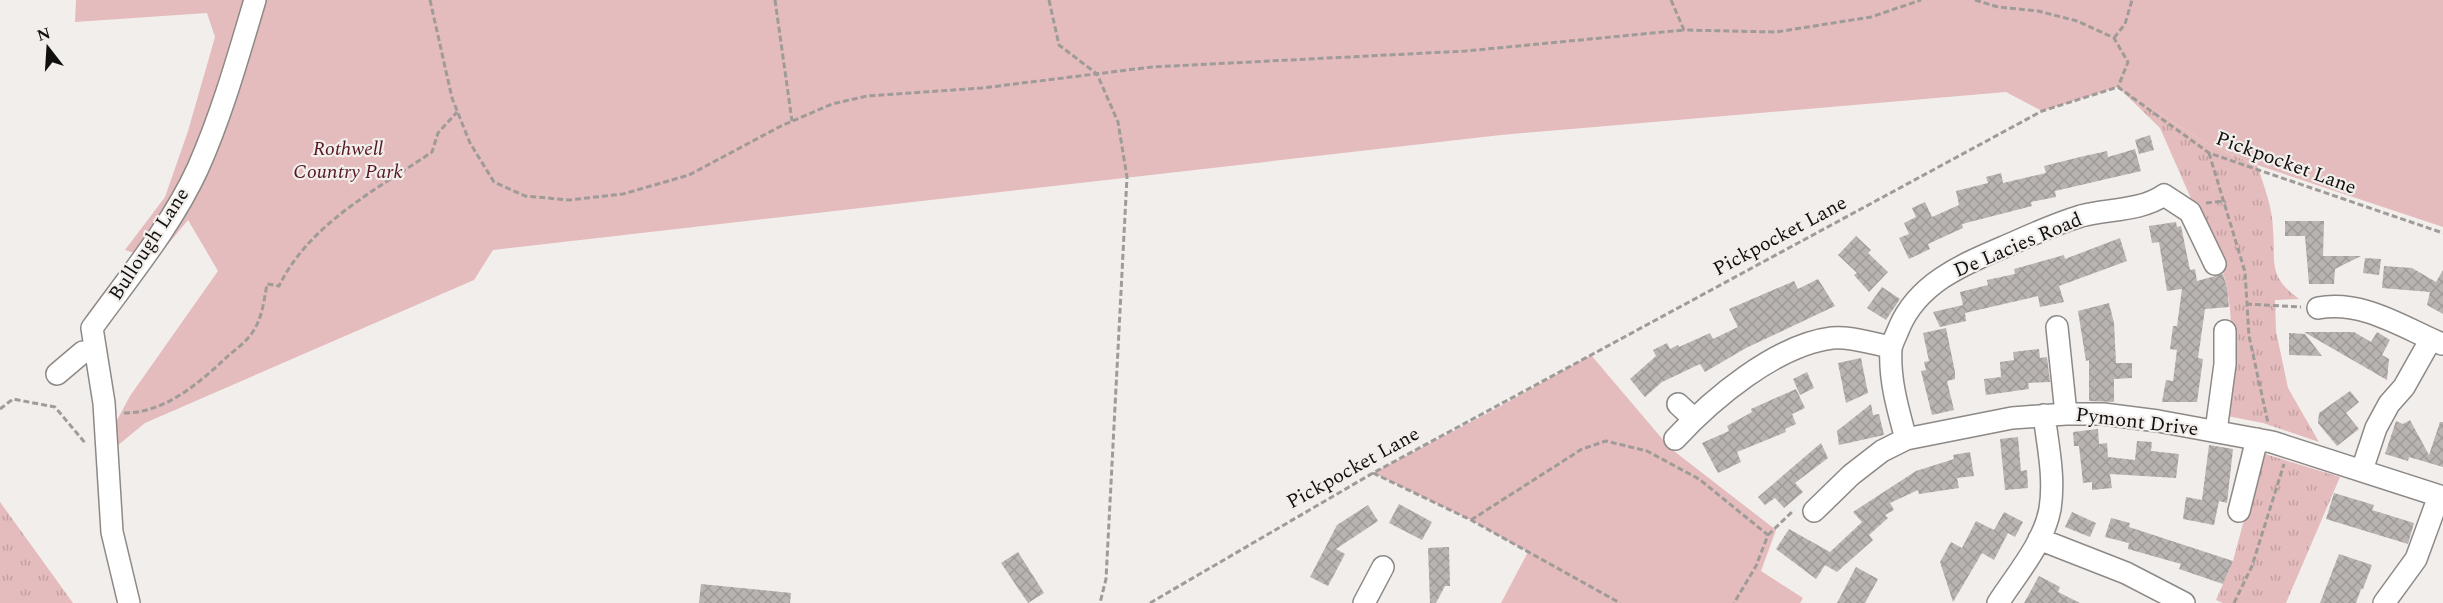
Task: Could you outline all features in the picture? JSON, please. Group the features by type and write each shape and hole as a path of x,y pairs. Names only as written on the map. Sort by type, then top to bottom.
{"street":[{"name":"Bullough Lane","path":"129,603 112,532 105,412 92,327 160,233 197,169 231,83 255,0"},
{"name":"De Lacies Road","path":"1906,439 1893,380 1891,347 1903,318 1919,296 1941,278 1966,263 2080,216 2142,205 2164,195 2190,212 2215,264"},
{"path":"2318,308 2344,305 2363,308 2437,342 2389,404 2376,428 2361,470"},
{"path":"2058,327 2066,414"},
{"path":"2216,431 2225,364 2225,331"},
{"path":"1675,440 1694,419 1737,385 1798,348 1833,338 1891,347"},
{"path":"57,374 83,352 96,353"},
{"path":"1678,404 1694,419"},
{"name":"Pymont Drive","path":"1814,511 1882,451 1906,439 2012,418 2066,414 2103,414 2216,431 2273,443 2441,497"},
{"path":"1998,603 2039,539 2050,510 2051,478 2044,415"},
{"path":"2239,511 2273,443"},
{"path":"2385,603 2416,559 2441,497"},
{"path":"2039,539 2126,573 2180,602"},
{"path":"1364,603 1383,567"}],"path":[{"path":"430,0 452,98 470,143 494,182 525,196 569,200 622,194 689,175 792,121 832,104 867,96 982,88 1152,67 1466,51 1684,30 1776,33 1871,17 1921,0"},
{"path":"776,0 792,121"},
{"path":"1049,0 1059,45 1097,74 1118,122 1126,177 1106,579 1100,603"},
{"path":"1671,0 1684,30"},
{"path":"1975,0 1998,7 2038,11 2077,21 2114,38 2128,62 2118,87"},
{"path":"2114,38 2124,24 2132,0"},
{"name":"Pickpocket Lane","path":"1150,603 1373,473 2042,111 2118,87 2209,153 2443,233"},
{"path":"105,412 129,413 154,408 187,392 253,332 263,309 267,284 279,286 291,262 322,228 432,153 438,132 458,112"},
{"path":"2209,153 2246,272 2248,336 2273,443 2252,566 2234,603"},
{"path":"2246,304 2318,308"},
{"path":"0,409 14,399 55,407 72,425 91,454"},
{"path":"1471,520 1582,449 1606,441 1647,451 1699,479 1768,535"},
{"path":"1373,473 1471,520 1620,603"},
{"path":"1734,603 1756,566 1768,535 1796,507 1814,511"}],"green space":[{"name":"Rothwell Country Park","path":"76,0 2443,0 2443,227 2257,165 2209,145 2118,87 2042,111 2006,92 1501,135 493,250 474,280 145,423 117,446 116,422 130,396 218,271 188,220 155,260 125,250 165,197 188,131 215,37 207,13 75,22"},
{"path":"2118,87 2209,145 2257,165 2271,212 2275,268 2282,283 2299,299 2275,300 2276,331 2288,388 2319,442 2263,423 2227,416 2231,323 2227,287 2222,269 2160,128"},
{"path":"1591,355 1670,448 1776,530 1761,571 1803,598 1800,603 1501,603 1528,552 1471,520 1373,473 1490,412"},
{"path":"2262,453 2340,477 2286,603 2223,603 2216,600 2233,561"},
{"path":"0,502 73,603 0,603"}],"building":[{"path":"2150,135 2154,150 2139,154 2135,140"},
{"path":"2135,149 2141,171 2055,191 2056,197 2031,202 2032,206 1962,224 1963,228 1928,244 1930,249 1909,259 1899,238 1909,234 1904,223 1916,217 1912,208 1925,202 1932,217 1959,205 1956,191 1988,183 1986,177 2001,173 2003,183 2046,173 2044,166 2107,151 2108,157"},
{"path":"2285,221 2324,221 2323,256 2361,256 2335,269 2334,284 2309,284 2305,236 2285,236"},
{"path":"2176,222 2177,227 2181,226 2190,270 2195,269 2197,281 2223,274 2227,288 2229,307 2205,309 2198,358 2203,359 2197,402 2162,402 2166,380 2173,381 2177,350 2170,349 2173,326 2177,326 2182,289 2167,291 2159,242 2152,243 2149,226"},
{"path":"1856,236 1871,250 1868,253 1888,272 1869,292 1854,275 1857,273 1838,255"},
{"path":"2120,238 2127,261 2059,286 2064,302 2040,307 2038,296 1965,313 1966,321 1940,327 1933,312 1963,305 1960,292 1988,285 1987,280 2015,274 2014,269 2064,255 2065,259"},
{"path":"2365,258 2381,259 2379,275 2363,273"},
{"path":"2384,266 2412,268 2436,282 2443,270 2443,314 2427,305 2430,292 2382,288"},
{"path":"1818,279 1835,306 1746,348 1705,372 1700,364 1662,382 1645,397 1630,379 1656,356 1653,350 1667,343 1670,349 1678,345 1679,347 1710,333 1713,339 1738,327 1729,309 1794,281 1798,289"},
{"path":"1882,287 1900,299 1886,320 1867,308"},
{"path":"2109,303 2114,323 2116,363 2132,363 2132,378 2114,379 2114,402 2089,401 2089,360 2086,361 2078,311"},
{"path":"1946,328 1955,372 1955,379 1947,381 1954,410 1932,415 1921,371 1926,370 1924,362 1929,361 1923,333"},
{"path":"2304,332 2354,332 2371,342 2377,332 2390,340 2382,355 2389,359 2387,380"},
{"path":"2289,333 2305,334 2322,356 2289,355"},
{"path":"2039,349 2040,358 2047,357 2050,382 2028,383 2029,389 1986,395 1984,379 2001,377 2000,362 2014,360 2013,352"},
{"path":"1861,358 1868,393 1846,403 1838,363"},
{"path":"1807,372 1814,388 1800,395 1793,379"},
{"path":"1796,389 1805,408 1792,414 1796,424 1785,429 1786,432 1737,452 1741,462 1718,473 1702,443 1729,431 1727,426 1752,412 1751,409"},
{"path":"2350,391 2359,402 2346,413 2359,429 2337,446 2318,423 2319,413"},
{"path":"1871,404 1873,415 1879,414 1884,435 1839,445 1837,431"},
{"path":"2410,420 2429,455 2440,422 2443,422 2443,467 2409,457 2408,461 2385,454 2396,421 2403,424"},
{"path":"2098,429 2099,444 2107,443 2108,457 2135,460 2137,441 2152,442 2151,451 2179,454 2176,478 2110,474 2112,488 2092,490 2092,482 2083,483 2079,446 2074,446 2073,432"},
{"path":"2018,437 2021,471 2027,470 2028,488 2005,490 2000,439"},
{"path":"1821,443 1828,458 1795,483 1803,492 1784,508 1775,498 1765,505 1758,497"},
{"path":"2209,445 2233,449 2227,503 2219,501 2214,525 2183,519 2186,497 2202,500"},
{"path":"1970,452 1974,476 1957,478 1959,488 1919,494 1918,490 1890,503 1894,510 1885,515 1888,518 1869,535 1873,540 1837,572 1825,565 1816,579 1776,549 1789,529 1830,552 1862,522 1853,512 1916,471 1954,459 1953,455"},
{"path":"2334,493 2374,505 2372,510 2414,523 2408,544 2326,519"},
{"path":"1399,504 1432,522 1422,540 1389,523"},
{"path":"1368,505 1378,521 1336,549 1345,554 1328,586 1310,577 1337,525"},
{"path":"2004,512 2023,522 2015,537 2008,533 1994,560 1982,553 1953,602 1940,562 1951,542 1962,548 1976,521 1994,530"},
{"path":"2072,512 2096,523 2090,537 2065,527"},
{"path":"2111,518 2130,523 2129,527 2233,561 2223,584 2179,569 2181,564 2128,549 2129,543 2105,537"},
{"path":"1449,547 1450,586 1445,586 1436,603 1430,603 1428,548"},
{"path":"1018,552 1044,593 1028,603 1001,563"},
{"path":"2339,554 2372,565 2363,589 2356,603 2320,603"},
{"path":"1856,567 1878,579 1865,603 1837,603"},
{"path":"2039,576 2060,587 2058,592 2080,603 2024,603"},
{"path":"701,584 791,593 790,603 699,603"}]}
